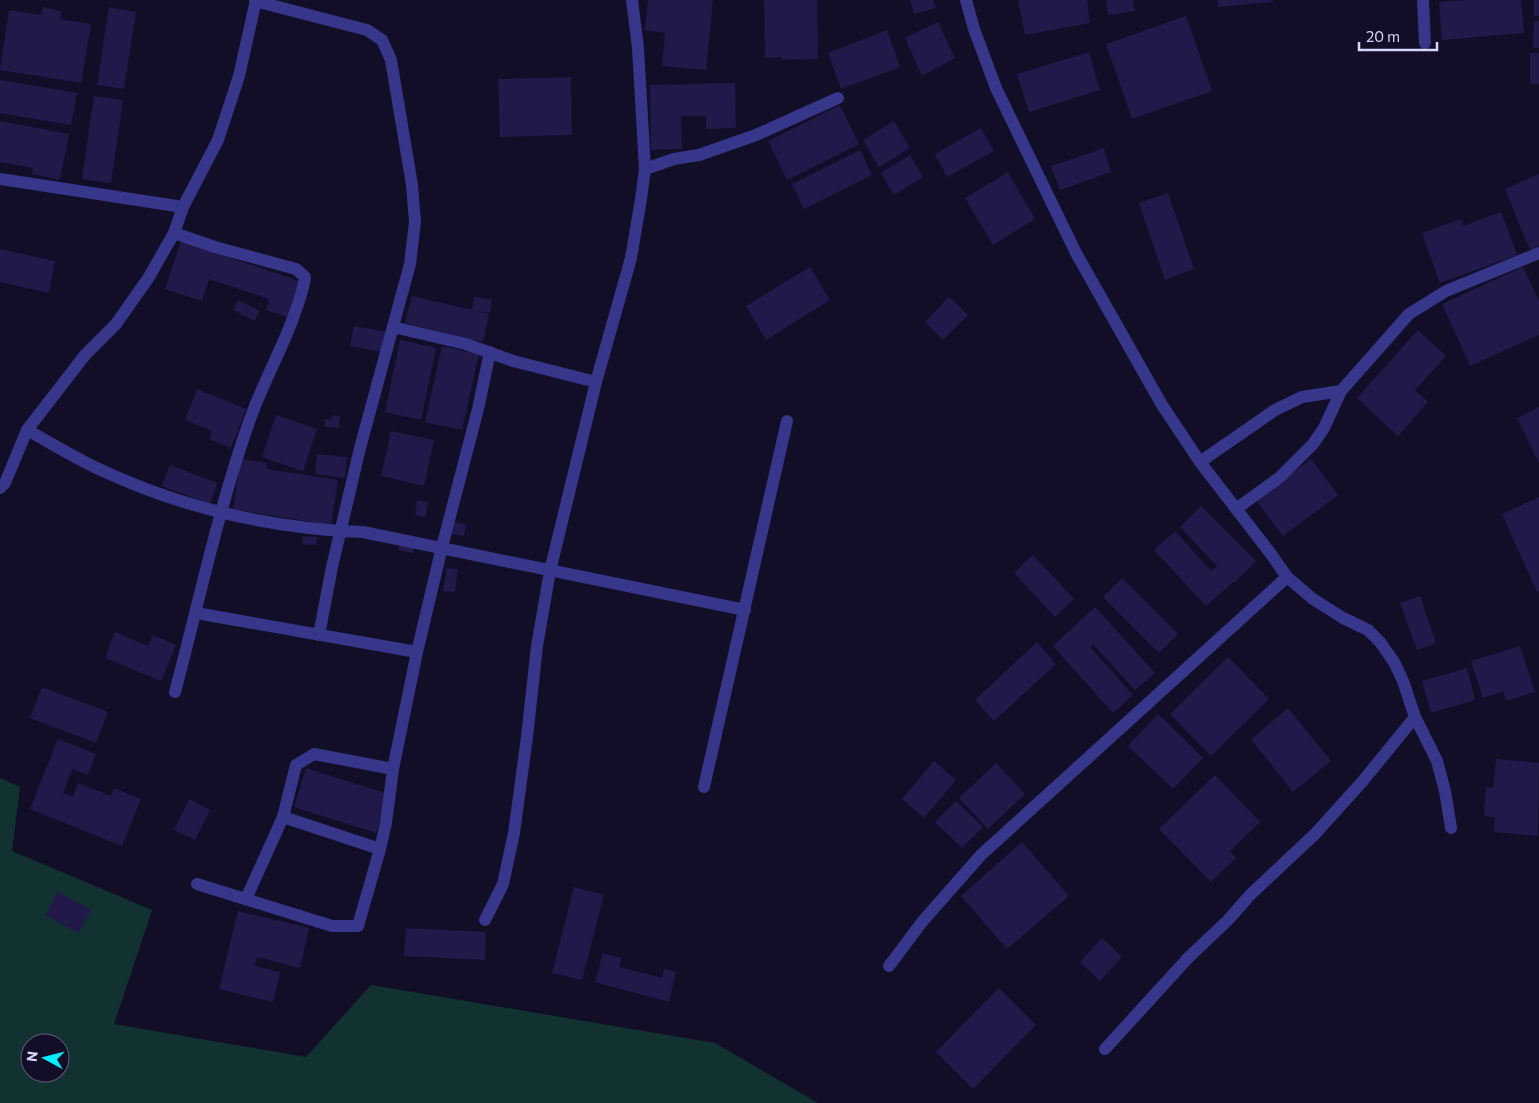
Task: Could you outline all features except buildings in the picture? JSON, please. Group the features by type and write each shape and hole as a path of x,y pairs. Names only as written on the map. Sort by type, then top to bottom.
{"street":[{"path":"0,488 5,483 27,430 84,355 116,324 149,277 174,233 183,207 218,140 239,76 255,0 367,30 382,40 392,60 412,184 415,222 410,264 360,448 340,531 319,635"},
{"path":"485,920 504,884 514,833 537,646 550,571 596,382 631,258 646,169 638,48 632,0"},
{"path":"966,0 974,29 996,88 1076,253 1162,405 1200,462 1287,577 1313,598 1343,618 1368,630 1380,642 1394,662 1403,681 1415,717 1437,761 1445,791 1451,828"},
{"path":"1423,0 1425,43"},
{"path":"646,169 674,160 699,155 756,135 838,98"},
{"path":"0,179 183,207"},
{"path":"174,233 296,270 304,277 304,289 250,419 220,514 175,692"},
{"path":"1236,508 1280,477 1314,444 1324,428 1341,391 1409,314 1446,291 1539,253"},
{"path":"393,327 466,344 513,361 596,382"},
{"path":"197,884 332,926 358,926 386,823 393,769 417,652 469,446 490,352"},
{"path":"1200,462 1276,410 1302,397 1341,391"},
{"path":"704,787 787,422"},
{"path":"27,430 100,470 146,489 220,514 340,531 363,532 745,610"},
{"path":"889,966 922,922 981,855 1287,577"},
{"path":"196,613 417,652"},
{"path":"1105,1049 1188,958 1228,920 1250,895 1315,834 1362,782 1415,717"},
{"path":"246,899 283,817 296,765 314,754 393,769"},
{"path":"283,817 380,849"}],"green space":[{"path":"0,778 20,787 12,851 152,910 114,1024 306,1057 371,985 715,1043 818,1103 0,1103"}]}
